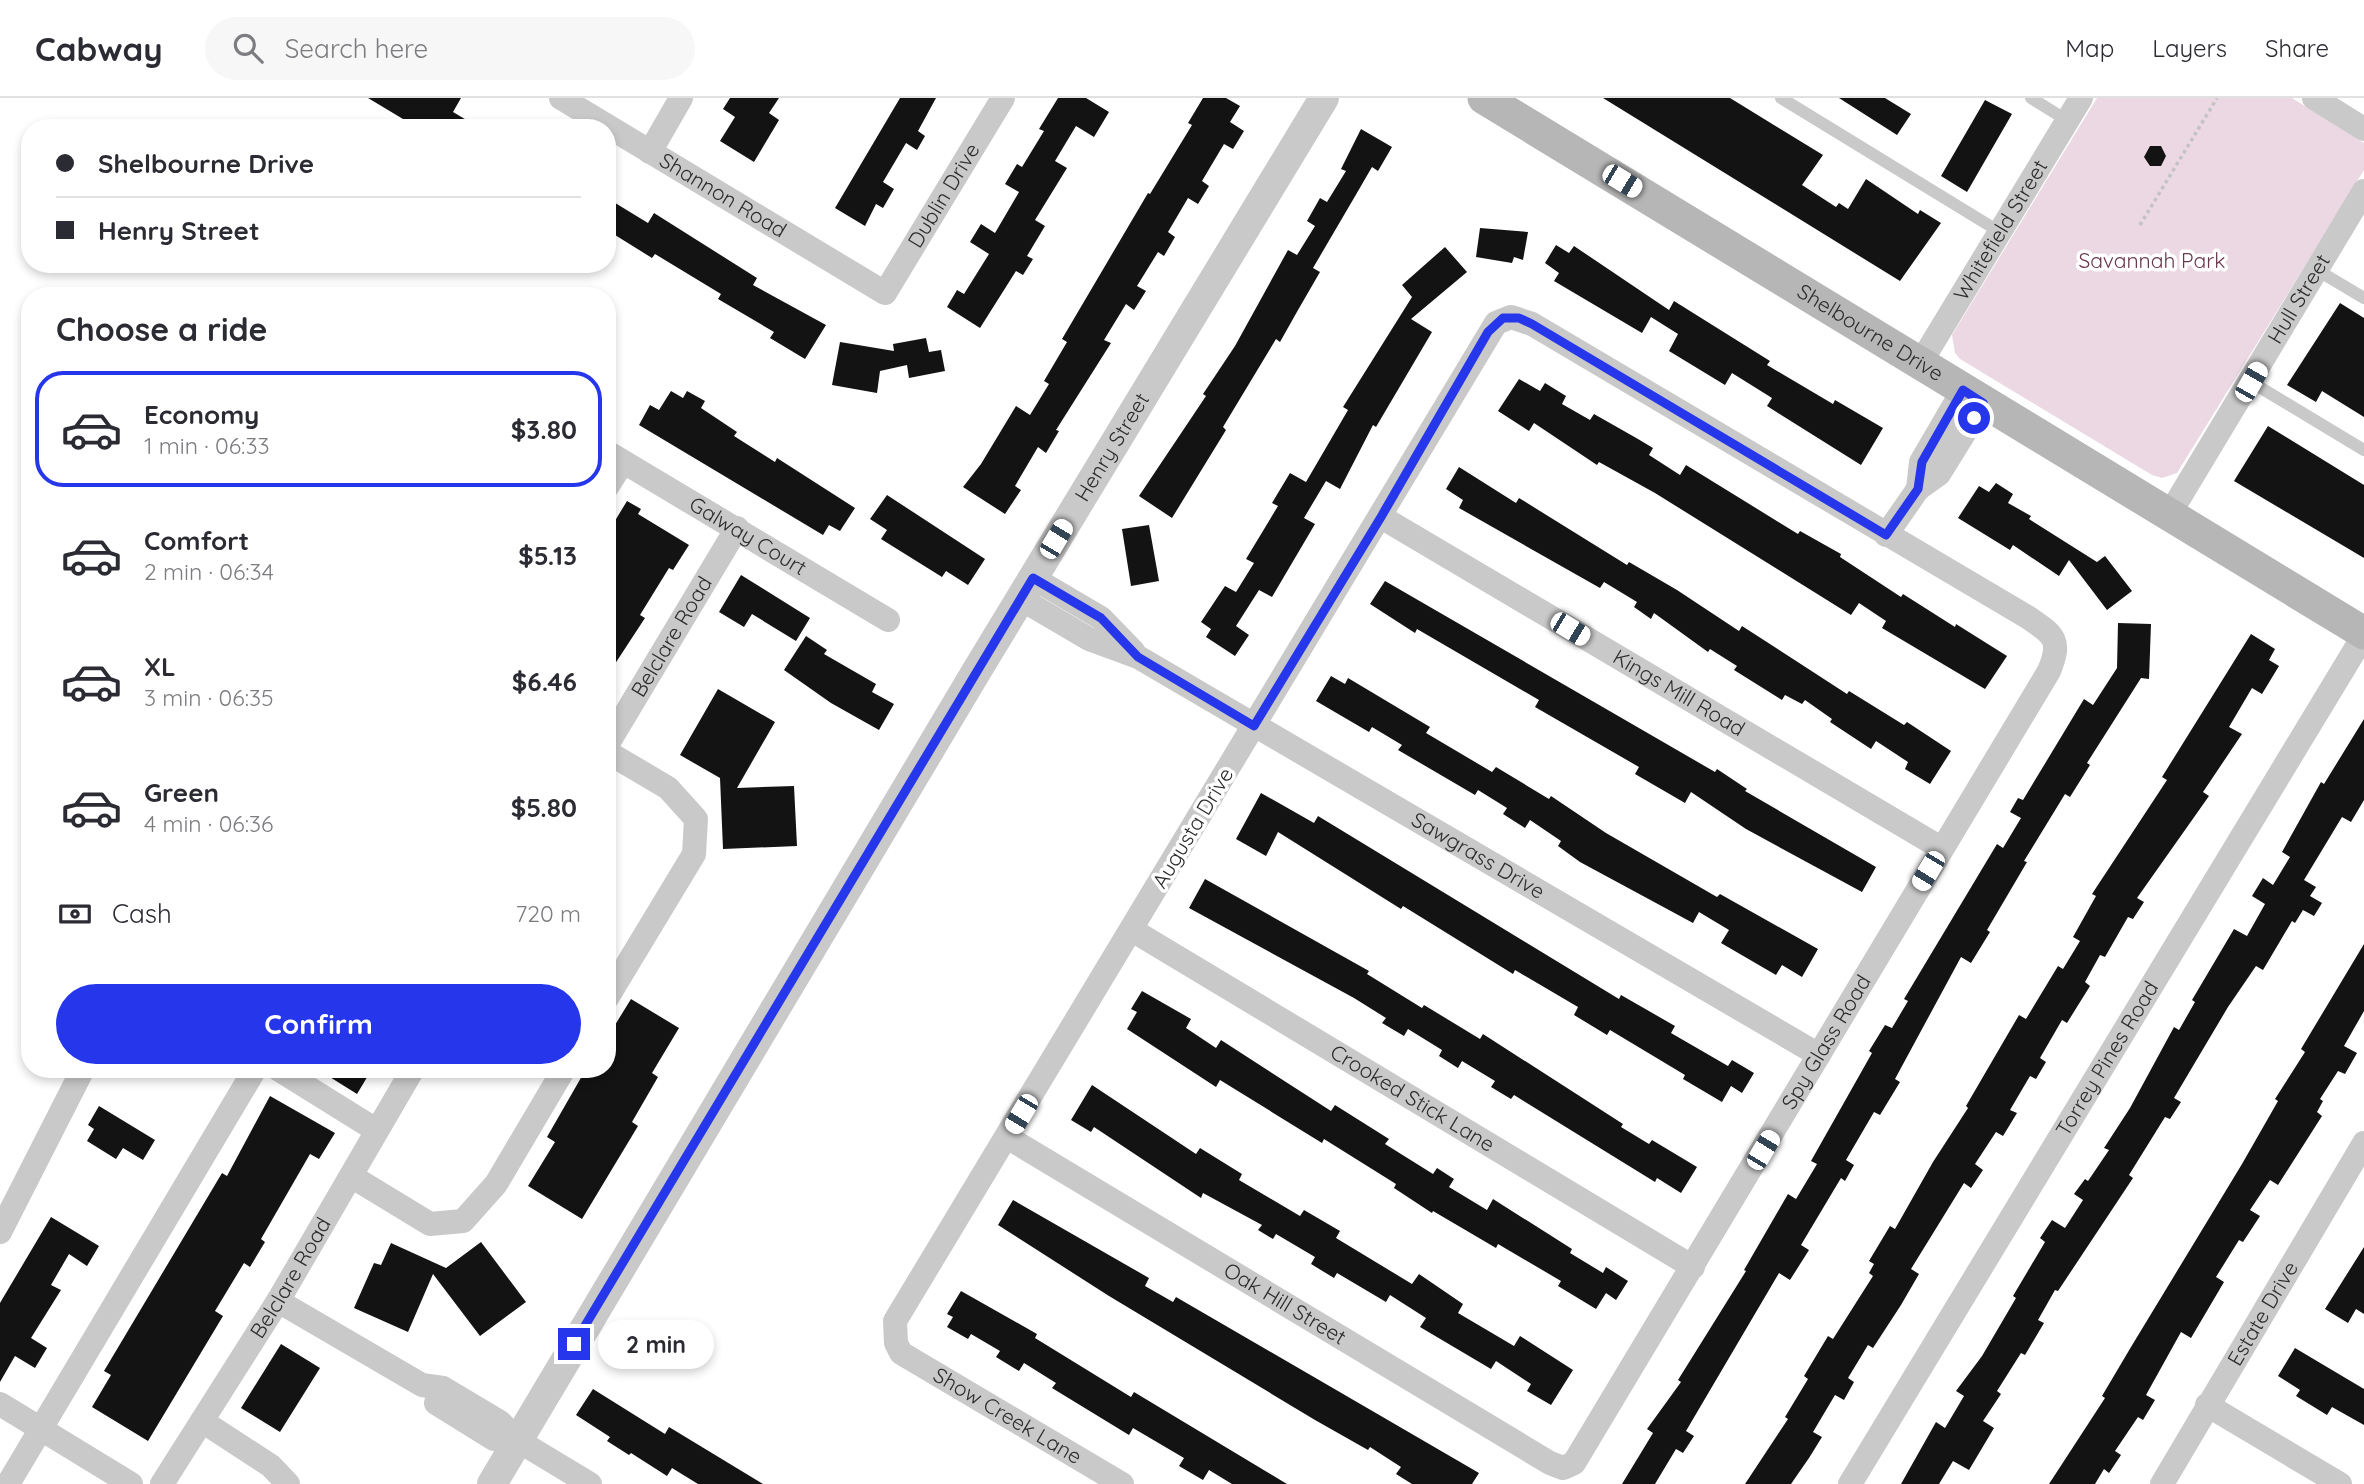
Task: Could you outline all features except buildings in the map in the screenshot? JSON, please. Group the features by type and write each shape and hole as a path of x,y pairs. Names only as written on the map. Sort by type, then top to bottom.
{"main road":[{"name":"Shelbourne Drive","path":"1484,98 2364,634"}],"street":[{"name":"Shannon Road","path":"561,98 596,119"},
{"path":"650,152 681,98"},
{"name":"Dublin Drive","path":"885,293 1003,98"},
{"name":"Henry Street","path":"492,1484 1324,98"},
{"name":"Whitefield Street","path":"1921,362 2081,98"},
{"path":"2314,98 2364,129"},
{"name":"Shannon Road","path":"616,131 885,293"},
{"name":"Hull Street","path":"2169,515 2364,191"},
{"name":"Augusta Drive","path":"896,1343 895,1321 1381,517 1488,332 1503,318 1519,318 1532,324 1886,535"},
{"path":"1886,535 1918,489 1938,474 1973,397"},
{"name":"Galway Court","path":"616,458 888,620"},
{"name":"Kings Mill Road","path":"1381,517 1941,848"},
{"name":"Belclare Road","path":"616,730 737,528"},
{"name":"Spy Glass Road","path":"1563,1468 1574,1463 1693,1268 1941,848 2049,671 2057,646 2048,631 1886,535"},
{"name":"Sawgrass Drive","path":"1027,589 1101,618 1138,657 1819,1055"},
{"name":"Torrey Pines Road","path":"1850,1484 2364,634"},
{"path":"616,757 668,788 696,819 694,854 616,983"},
{"name":"Crooked Stick Lane","path":"1132,930 1693,1268"},
{"path":"0,1232 78,1078"},
{"path":"8,1484 250,1078"},
{"path":"293,1078 376,1129"},
{"name":"Belclare Road","path":"162,1484 278,1301 407,1078"},
{"path":"351,1176 430,1224 463,1221 496,1184 559,1078"},
{"name":"Oak Hill Street","path":"1007,1137 1550,1463 1563,1468"},
{"name":"Estate Drive","path":"2162,1484 2364,1143"},
{"path":"278,1301 422,1385 443,1388 500,1422 517,1440 590,1484"},
{"name":"Show Creek Lane","path":"896,1343 901,1353 1122,1484"},
{"path":"0,1404 131,1484"},
{"path":"2207,1405 2340,1484"},
{"path":"202,1421 271,1466 288,1484"}],"lane":[{"path":"1781,98 2000,232"},
{"path":"2031,98 2068,121"},
{"path":"2317,270 2364,298"},
{"path":"2251,382 2364,450"}],"path":[{"path":"2140,225 2217,98"}],"green space":[{"name":"Savannah Park","path":"2097,98 2292,98 2364,143 2364,170 2177,473 2162,478 2152,475 1960,359 1955,353 1952,335"}],"route":[{"path":"574,1344 1033,578 1101,618 1138,657 1254,726 1381,517 1488,332 1503,318 1519,318 1532,324 1886,535 1918,489 1922,462 1963,390 1983,403 1974,418"}]}
